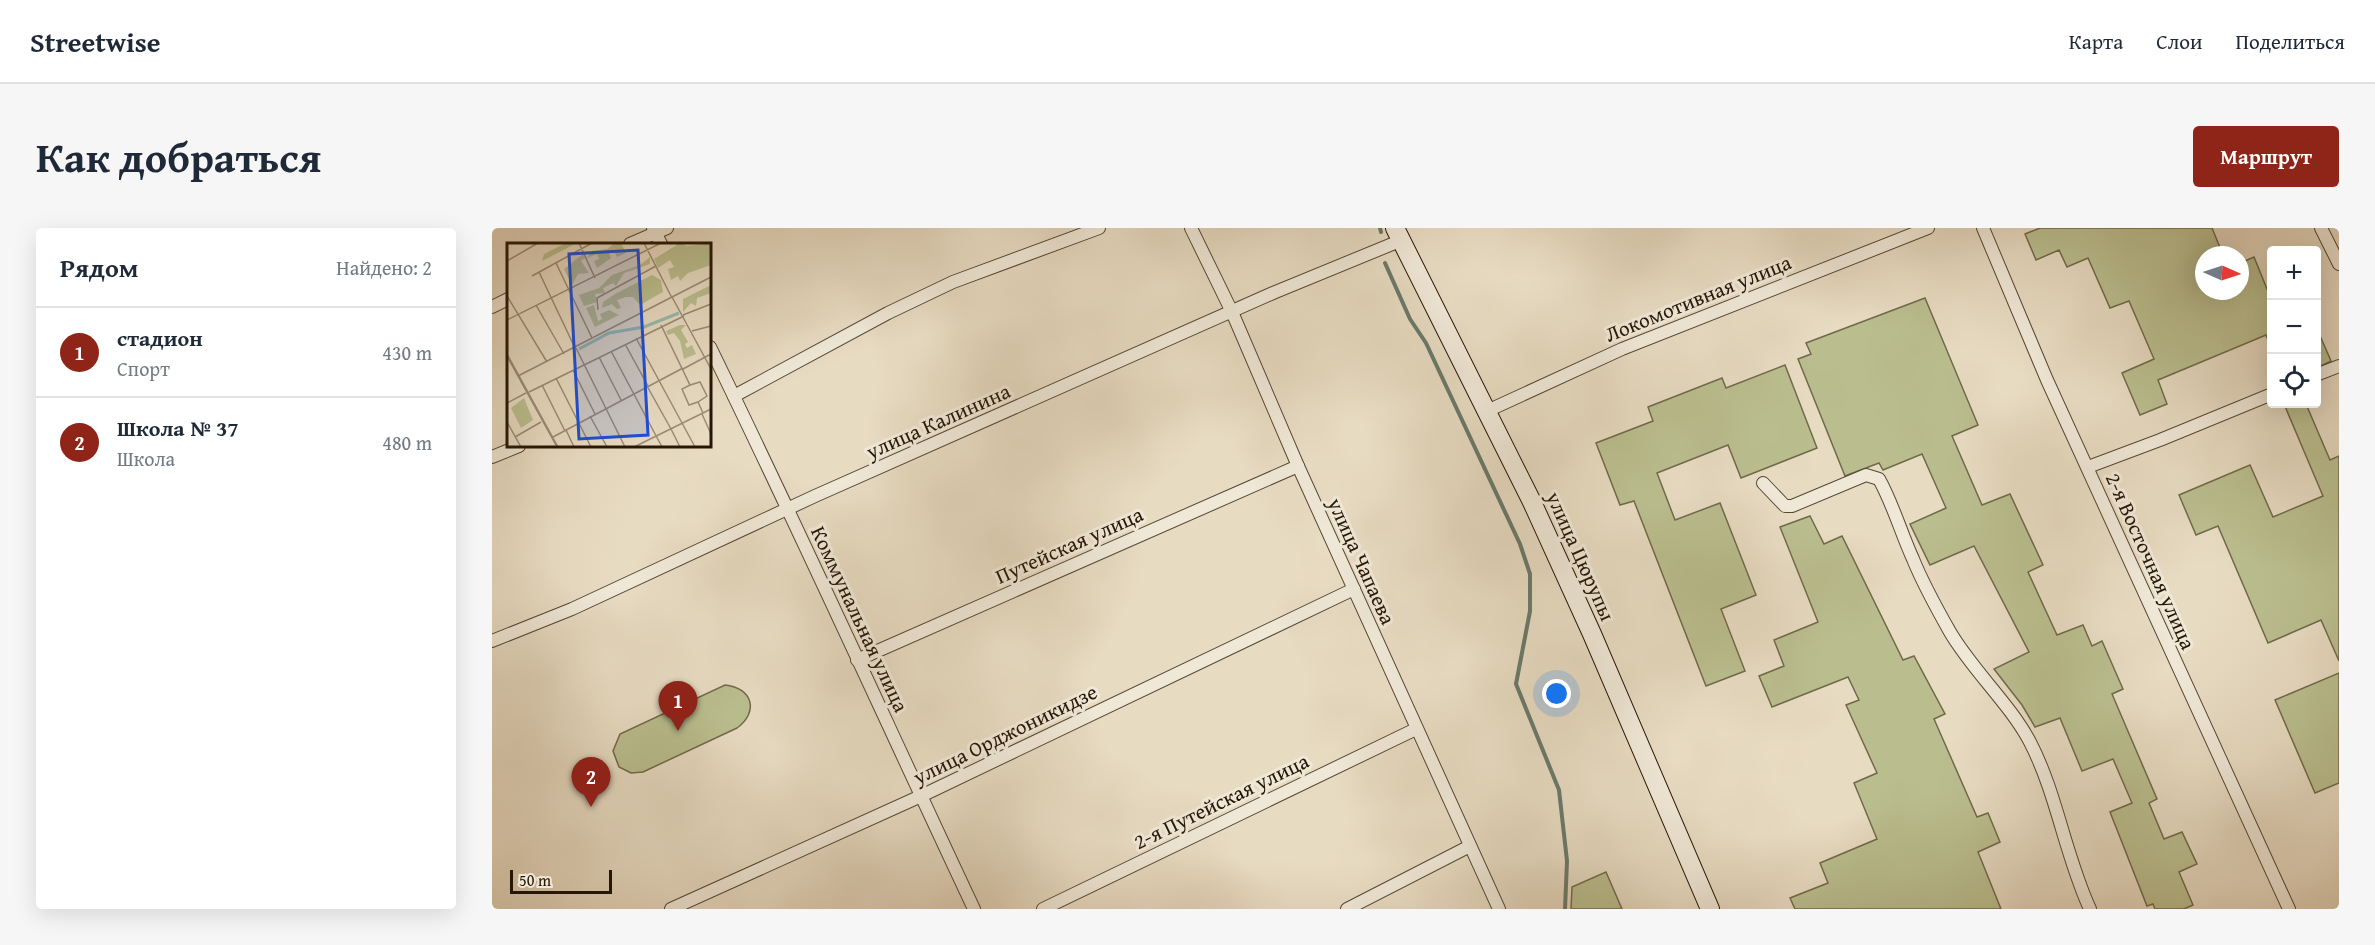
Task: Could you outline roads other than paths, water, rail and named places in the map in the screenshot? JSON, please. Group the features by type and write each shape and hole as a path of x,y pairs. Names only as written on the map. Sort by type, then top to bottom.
{"street":[{"path":"734,396 888,313 953,282 1099,228"},
{"name":"улица Чапаева","path":"1191,228 1232,312 1298,466 1499,909"},
{"name":"Локомотивная улица","path":"1487,411 1622,349 1928,228"},
{"name":"2-я Восточная улица","path":"1983,228 2047,380 2289,909"},
{"path":"2321,228 2339,264"},
{"name":"улица Калинина","path":"492,641 572,609 789,509 1232,312 1400,232"},
{"name":"улица Цюрупы","path":"1400,232 1532,502 1710,909"},
{"path":"633,243 659,233"},
{"path":"492,307 507,300"},
{"name":"Коммунальная улица","path":"711,349 789,509 974,909"},
{"path":"2321,373 2339,366"},
{"path":"2088,467 2267,396"},
{"path":"492,457 517,447"},
{"name":"Путейская улица","path":"857,660 1298,466"},
{"path":"1763,483 1785,506 1792,506 1866,475 1879,479 1913,561 1951,633 1978,674 2018,722 2031,743 2052,795 2076,878 2090,909"},
{"name":"улица Орджоникидзе","path":"671,909 921,796 1354,589"},
{"name":"2-я Путейская улица","path":"1043,909 1416,729"},
{"path":"1347,909 1470,846"}],"waterway":[{"path":"1380,228 1381,232"},
{"path":"1385,263 1410,319 1426,343 1520,544 1530,574 1530,611 1516,684 1559,790 1567,861 1565,909"}],"place":[{"name":"стадион","path":"678,731"},
{"name":"Школа № 37","path":"591,807"}]}
